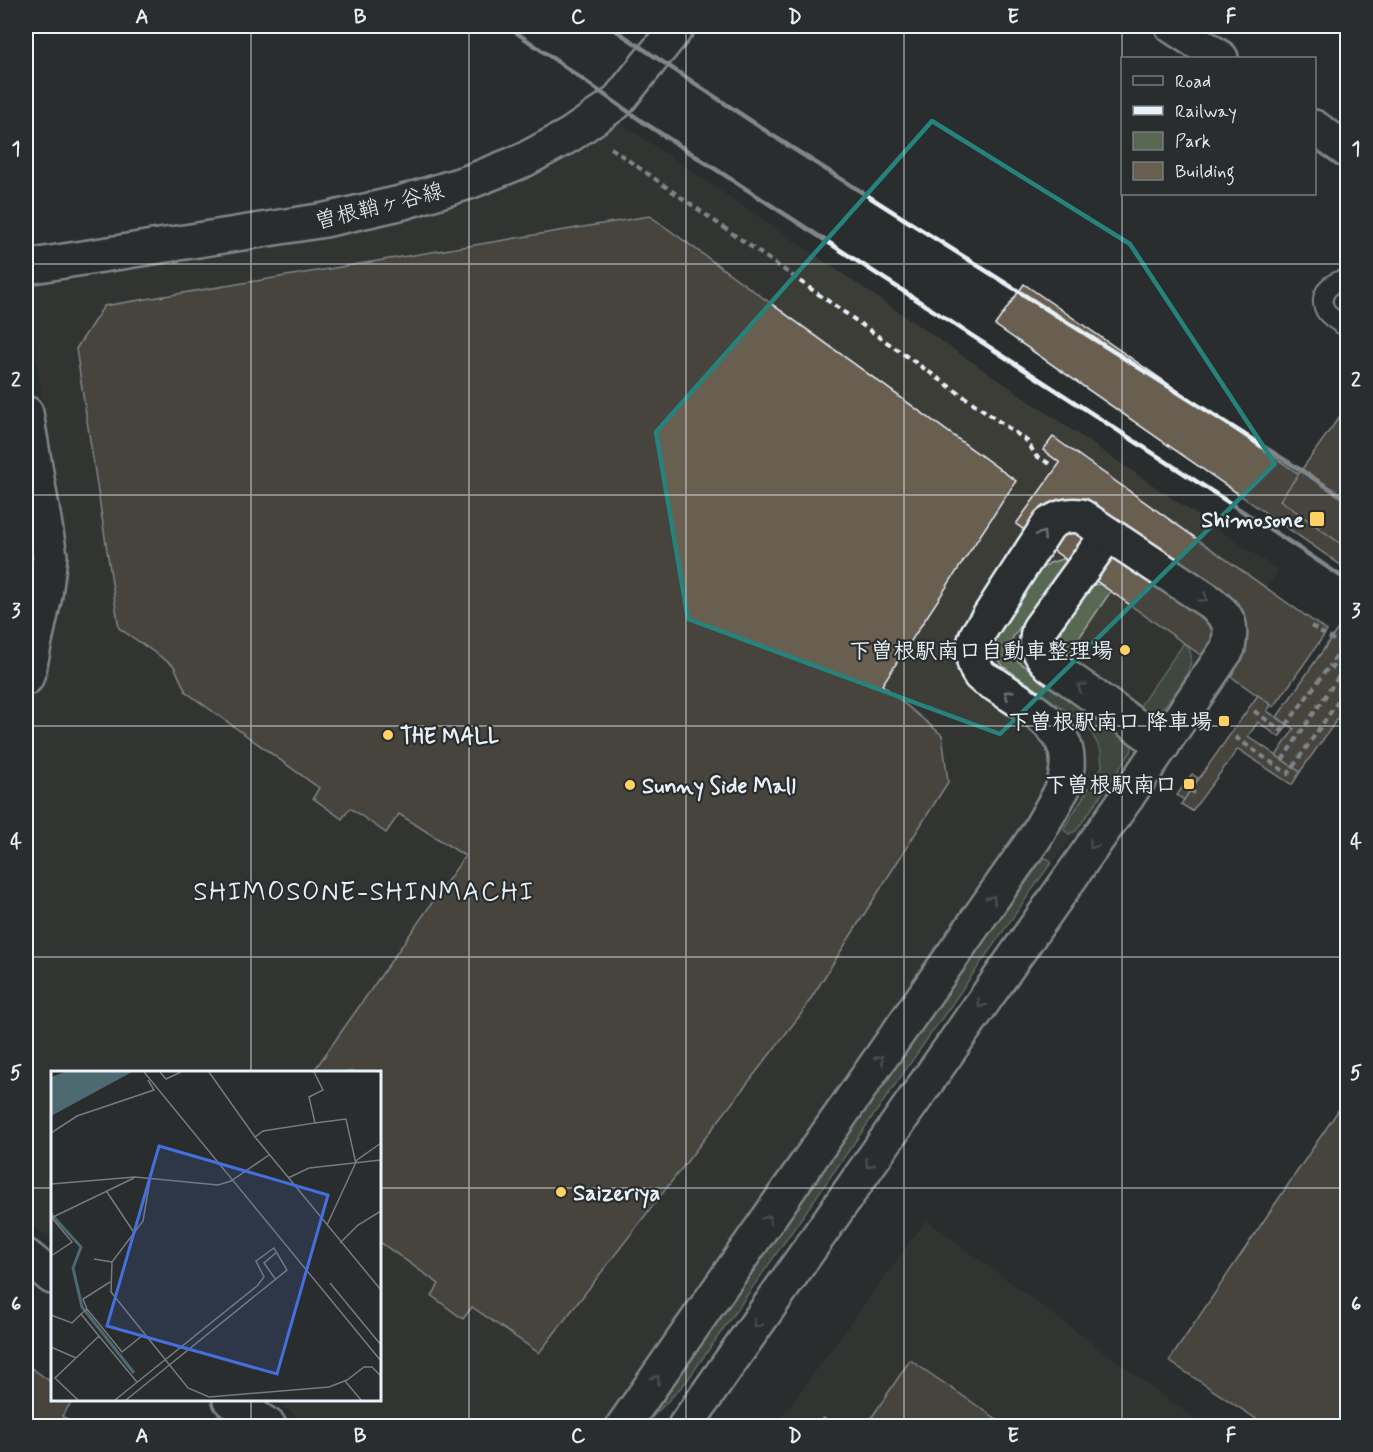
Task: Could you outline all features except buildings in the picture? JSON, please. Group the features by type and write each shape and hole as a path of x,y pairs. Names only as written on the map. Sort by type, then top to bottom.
{"street":[{"name":"曽根鞘ヶ谷線","path":"26,267 325,220 400,203 469,182 524,160 570,135 616,103 678,26"},
{"path":"1172,26 1219,57"},
{"path":"1316,128 1347,151"},
{"path":"26,413 50,556 43,604 26,678"},
{"path":"623,1426 1036,836 1063,788 1068,767 1066,750 1058,733 1044,719 980,674 972,647 977,635 1049,524 1065,516 1081,516 1210,602 1227,616 1231,632 1228,648 1127,797 685,1426"},
{"path":"1108,534 1039,628 1036,637 1037,648 1050,665 1163,745"},
{"path":"26,1257 51,1276"},
{"path":"232,1401 269,1426"}],"lane":[{"path":"1347,279 1334,281 1326,289 1323,299 1328,314 1347,328"}],"path":[{"path":"606,144 1027,441 1036,456 1050,464"},
{"path":"1311,626 1347,649"},
{"path":"1254,711 1282,731 1347,639"},
{"path":"1330,665 1347,678"},
{"path":"1278,767 1341,673"},
{"path":"1235,737 1288,774 1347,687"}],"highlighted area":[{"path":"932,121 1130,244 1275,464 1000,734 688,619 656,432"}],"shaded area":[{"path":"615,119 1279,571 616,1426 311,1426 274,1401 381,1401 381,1071 51,1071 51,1239 26,1221 26,707 45,672 63,537 26,292 26,276 489,192"},
{"path":"926,1220 1204,1426 775,1426"}],"green space":[{"path":"1062,559 1068,561 1013,637 1010,647 1012,654 1019,662 1130,742 1132,747 1131,752 1076,831 1069,834 1064,830 1065,826 1102,766 1101,751 1088,726 1003,666 995,650 996,640 1003,623 1041,569"},
{"path":"1099,584 1111,591 1066,657 1139,707 1184,643 1190,650 1189,668 1179,688 1159,711 1142,713 1056,650 1058,636 1087,589"},
{"path":"1046,858 1051,863 686,1382 644,1426 636,1426 1042,860"}],"railway":[{"path":"507,26 643,122 1348,581"},
{"path":"609,26 778,139 1348,500"}],"place":[{"name":"Shimosone","path":"1317,519"},
{"name":"下曽根駅南口自動車整理場","path":"1125,650"},
{"name":"下曽根駅南口 降車場","path":"1224,721"},
{"name":"THE MALL","path":"388,735"},
{"name":"下曽根駅南口","path":"1189,784"},
{"name":"Sunny Side Mall","path":"630,785"},
{"name":"Saizeriya","path":"561,1192"}],"district":[{"name":"SHIMOSONE-SHINMACHI","path":"364,891"}]}
